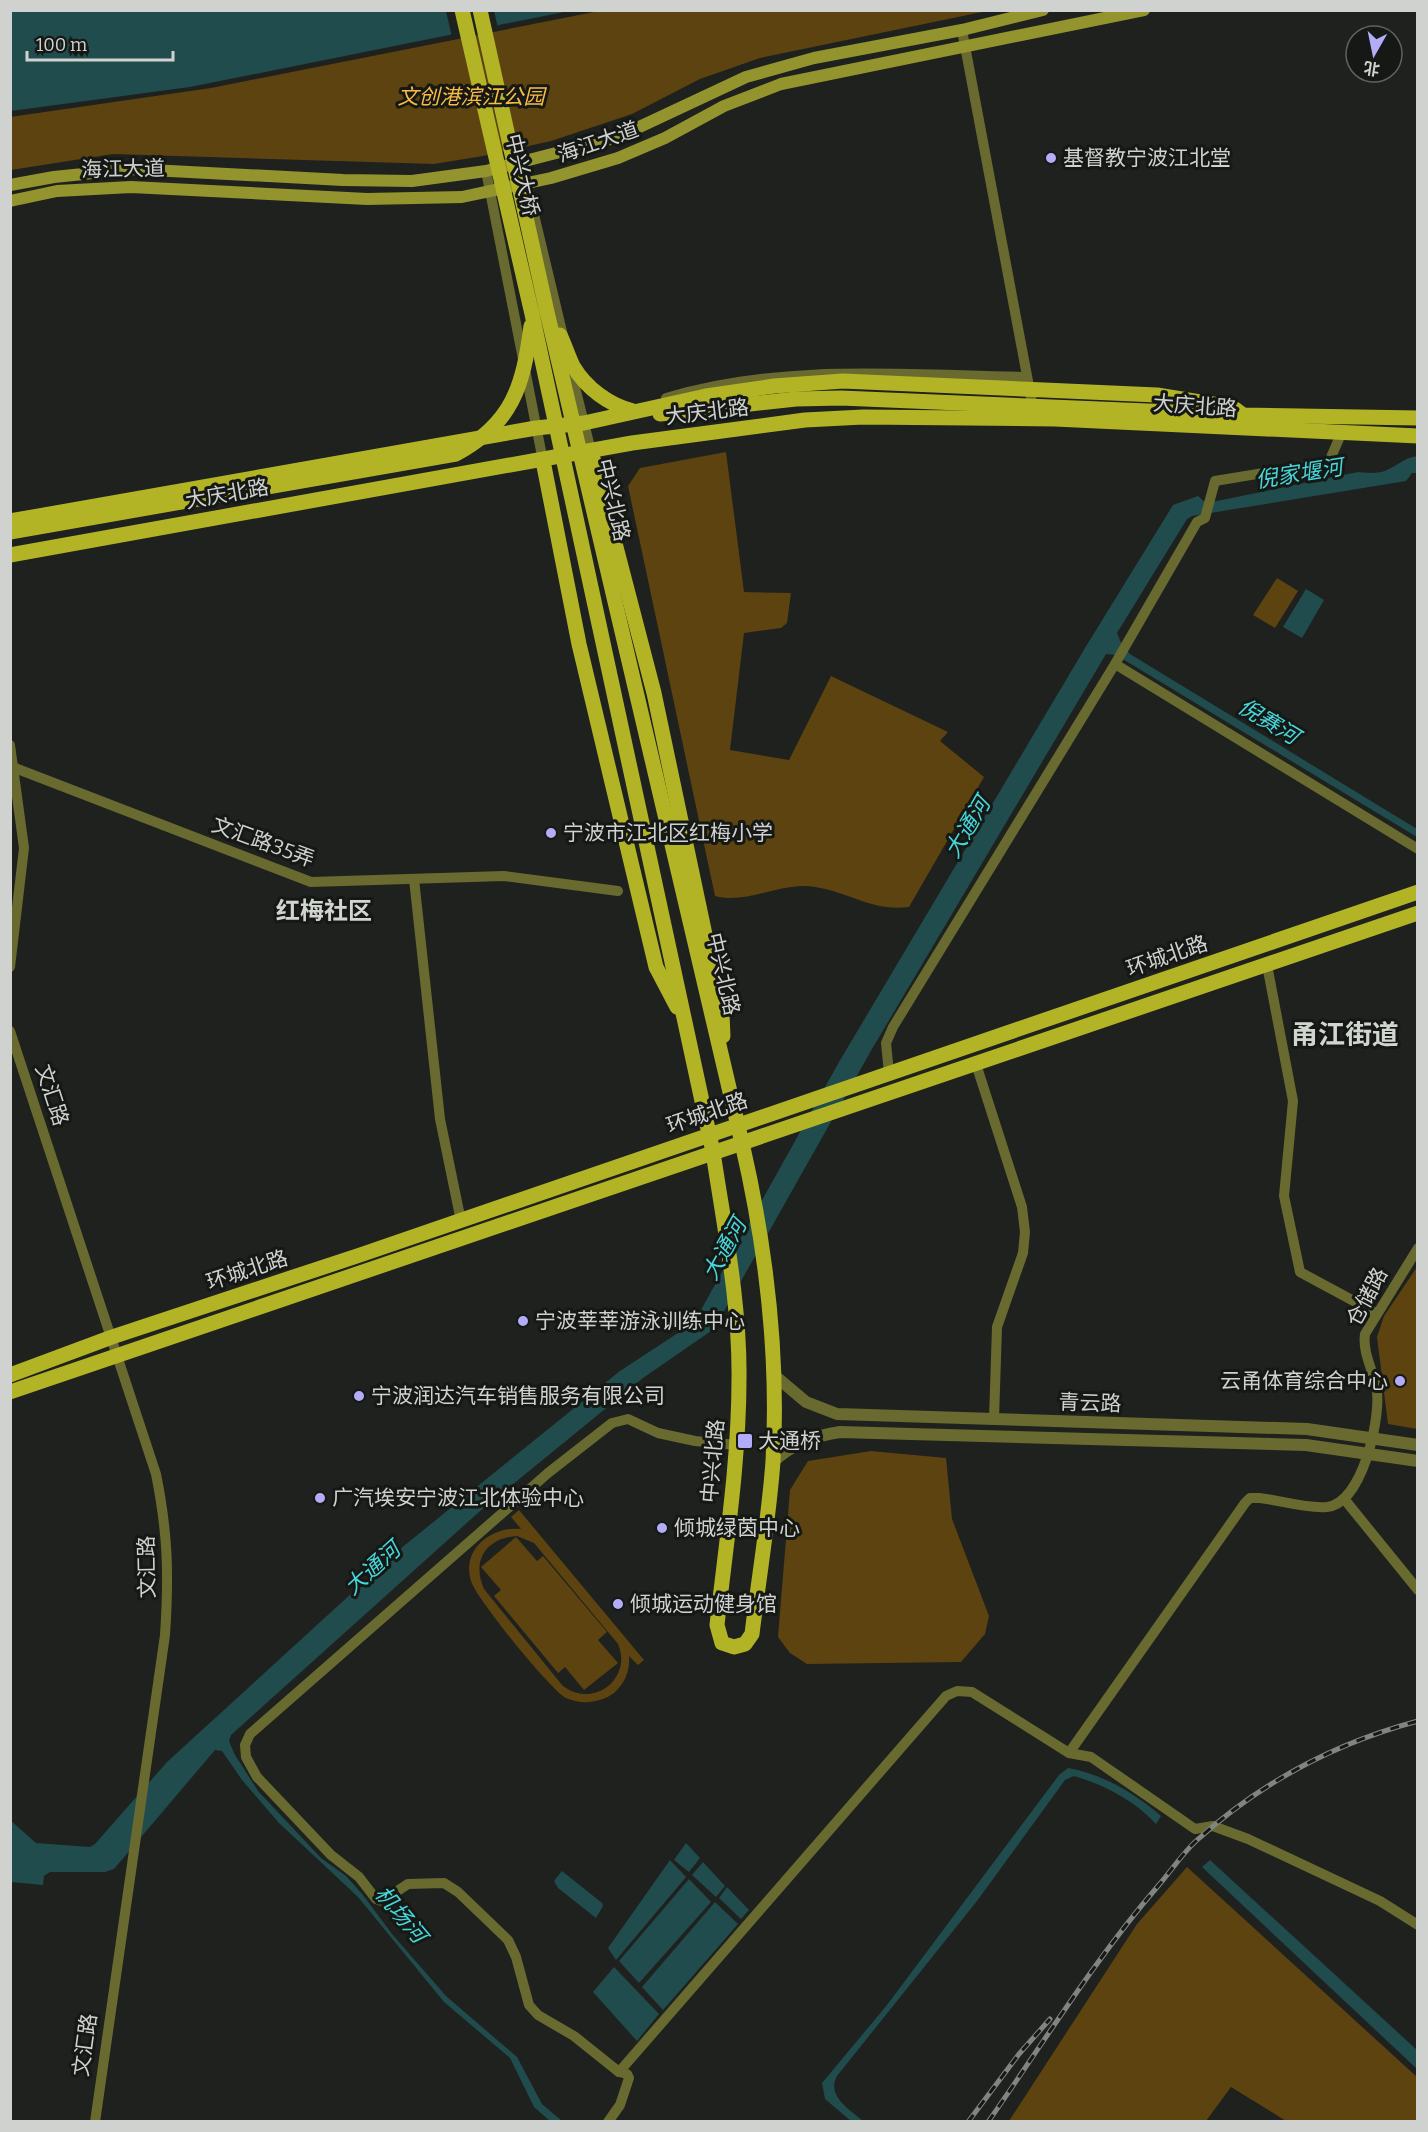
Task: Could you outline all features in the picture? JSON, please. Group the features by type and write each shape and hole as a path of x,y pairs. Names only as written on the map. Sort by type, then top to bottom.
{"main road":[{"name":"中兴大桥","path":"462,10 540,313"},
{"name":"中兴大桥","path":"480,10 540,313"},
{"name":"海江大道","path":"10,185 54,177 132,169 343,180 412,181 486,171 618,137 746,77 814,58 962,30 1043,10"},
{"name":"海江大道","path":"10,201 95,187 175,188 405,200 462,196 526,183 618,158 665,138 724,106 781,84 1144,10"},
{"path":"540,313 582,378 609,401 624,409 648,415 786,400 841,398 1034,413"},
{"path":"10,532 456,454 491,430 513,401 523,376 540,313"},
{"name":"中兴北路","path":"540,313 698,959 742,1143 758,1222 773,1343 773,1462 751,1636 745,1644 734,1647 722,1643 717,1625 736,1444 740,1378 728,1249 713,1152 540,313"},
{"name":"大庆北路","path":"10,521 536,428 584,423 652,408 774,387 843,381 1027,383 1157,395 1225,406 1243,415"},
{"name":"大庆北路","path":"1034,413 1341,434 1418,436"},
{"name":"大庆北路","path":"10,555 192,520 543,461 632,443 805,420 1034,413 1418,418"},
{"path":"591,451 654,693 722,1015 725,1072"},
{"path":"543,461 579,644 656,968 685,1023"},
{"name":"环城北路","path":"10,1375 112,1337 461,1221 1418,892"},
{"name":"环城北路","path":"10,1392 1418,913"}],"street":[{"path":"962,30 1034,413"},
{"path":"521,163 591,451"},
{"path":"486,171 543,461"},
{"path":"890,1073 886,1042 893,1028 1115,664 1197,522 1205,518 1215,481 1329,462 1341,434"},
{"path":"1115,664 1418,849"},
{"path":"10,745 24,848 10,966"},
{"name":"文汇路35弄","path":"13,768 311,882 504,876 618,891"},
{"path":"414,879 440,1119 461,1221"},
{"path":"1267,965 1293,1101 1284,1196 1300,1272 1376,1313"},
{"name":"文汇路","path":"10,1031 156,1474 166,1524 169,1570 165,1635 95,2121"},
{"path":"976,1064 1022,1207 1025,1232 1023,1253 997,1327 994,1419"},
{"name":"仓储路","path":"1345,1500 1357,1481 1373,1439 1377,1393 1364,1341 1376,1313 1418,1248"},
{"name":"青云路","path":"774,1375 806,1402 826,1412 1307,1429 1418,1445"},
{"path":"608,2121 620,2105 629,2078 627,2074 619,2072 574,2036 538,2015 529,2006 516,1957 508,1940 458,1892 444,1883 408,1884 382,1900 376,1899 359,1878 331,1856 257,1777 246,1757 245,1745 250,1734 548,1473 612,1423 628,1419 658,1433 695,1441 736,1444"},
{"name":"青云路","path":"773,1462 783,1453 808,1439 840,1432 1306,1445 1418,1461"},
{"path":"1069,1753 1250,1498 1328,1507 1345,1500 1418,1590"},
{"path":"619,2072 946,1696 957,1691 972,1692 1069,1753 1091,1757 1195,1829 1213,1826 1248,1839 1380,1901 1418,1925"}],"green space":[{"name":"文创港滨江公园","path":"599,11 987,11 760,58 700,79 632,114 551,141 434,164 113,154 11,170 10,117 211,88"},
{"path":"726,452 744,592 791,593 787,623 781,628 744,633 730,750 789,760 831,676 948,732 940,741 984,777 909,907 884,907 827,890 803,886 739,898 715,896 628,486 640,468"},
{"path":"1277,578 1298,591 1275,628 1253,615"},
{"name":"云甬体育综合中心","path":"1417,1267 1417,1429 1388,1424 1377,1337 1384,1316"},
{"path":"871,1451 946,1458 952,1519 989,1616 985,1634 961,1662 807,1664 790,1653 778,1637 790,1490 808,1461"},
{"path":"519,1510 644,1660 638,1665 629,1656 628,1672 624,1681 609,1696 597,1701 584,1702 566,1698 530,1662 476,1591 469,1569 475,1550 481,1542 500,1531 521,1529 511,1517","holes":["517,1536 534,1543 618,1644 621,1657 620,1669 615,1679 607,1687 597,1692 586,1694 574,1692 562,1685 484,1589 479,1569 484,1552 490,1546 497,1541"]},
{"path":"516,1537 537,1561 543,1556 607,1632 598,1640 618,1663 584,1690 565,1667 558,1673 494,1596 501,1590 481,1567"},
{"path":"1187,1867 1417,2077 1417,2121 1286,2121 1231,2087 1206,2121 1009,2121 1137,1924"}],"water":[{"path":"10,11 569,11 190,87 11,111"},
{"path":"1417,456 1417,473 1412,473 1406,481 1192,516 1187,519 1117,633 1122,645 1130,654 1417,829 1417,837 1116,655 1106,654 872,1049 714,1329 643,1378 479,1512 231,1735 229,1741 235,1755 258,1791 321,1858 346,1876 446,1996 517,2057 542,2104 562,2121 550,2121 534,2107 510,2058 444,2002 358,1897 279,1823 242,1780 222,1751 215,1750 114,1869 105,1872 50,1872 44,1876 43,1885 11,1882 10,1820 36,1843 90,1847 95,1844 167,1762 400,1549 620,1371 684,1329 697,1317 839,1062 1085,648 1173,505 1198,496 1205,502 1217,501 1358,472 1380,472"},
{"path":"1306,589 1324,600 1302,638 1283,627"},
{"path":"1068,1768 1093,1775 1118,1786 1161,1816 1156,1824 1139,1808 1108,1789 1074,1776 1065,1780 977,1901 837,2076 834,2083 837,2096 863,2121 851,2121 825,2099 822,2083 887,2005 1059,1775"},
{"path":"686,1843 700,1858 689,1872 674,1860"},
{"path":"670,1860 686,1877 616,1960 608,1948"},
{"path":"1210,1860 1417,2050 1417,2069 1202,1867"},
{"path":"703,1862 725,1886 716,1897 692,1875"},
{"path":"562,1871 602,1903 603,1906 596,1918 558,1888 554,1881"},
{"path":"689,1879 711,1902 639,1983 619,1961"},
{"path":"727,1887 749,1910 741,1919 719,1898"},
{"path":"715,1902 738,1924 663,2010 642,1987"},
{"path":"614,1967 659,2014 637,2041 593,1992"}],"pier":[{"path":"446,11 494,11 498,28 452,37"}],"railway":[{"path":"988,2122 1113,1942 1196,1841 1272,1783 1328,1753 1387,1730 1418,1721"},
{"path":"968,2122 1019,2054 1050,2019"}],"place":[{"name":"基督教宁波江北堂","path":"1051,158"},
{"name":"宁波市江北区红梅小学","path":"551,833"},
{"name":"宁波莘莘游泳训练中心","path":"523,1321"},
{"name":"云甬体育综合中心","path":"1400,1381"},
{"name":"宁波润达汽车销售服务有限公司","path":"359,1396"},
{"name":"大通桥","path":"745,1441"},
{"name":"广汽埃安宁波江北体验中心","path":"320,1498"},
{"name":"倾城绿茵中心","path":"662,1528"},
{"name":"倾城运动健身馆","path":"618,1604"}],"district":[{"name":"红梅社区","path":"324,911"},
{"name":"甬江街道","path":"1345,1035"}],"water label":[{"name":"倪家堰河","path":"1299,473"},
{"name":"倪赛河","path":"1269,721"},
{"name":"大通河","path":"967,827"},
{"name":"大通河","path":"724,1249"},
{"name":"大通河","path":"372,1568"},
{"name":"机场河","path":"401,1914"}]}
